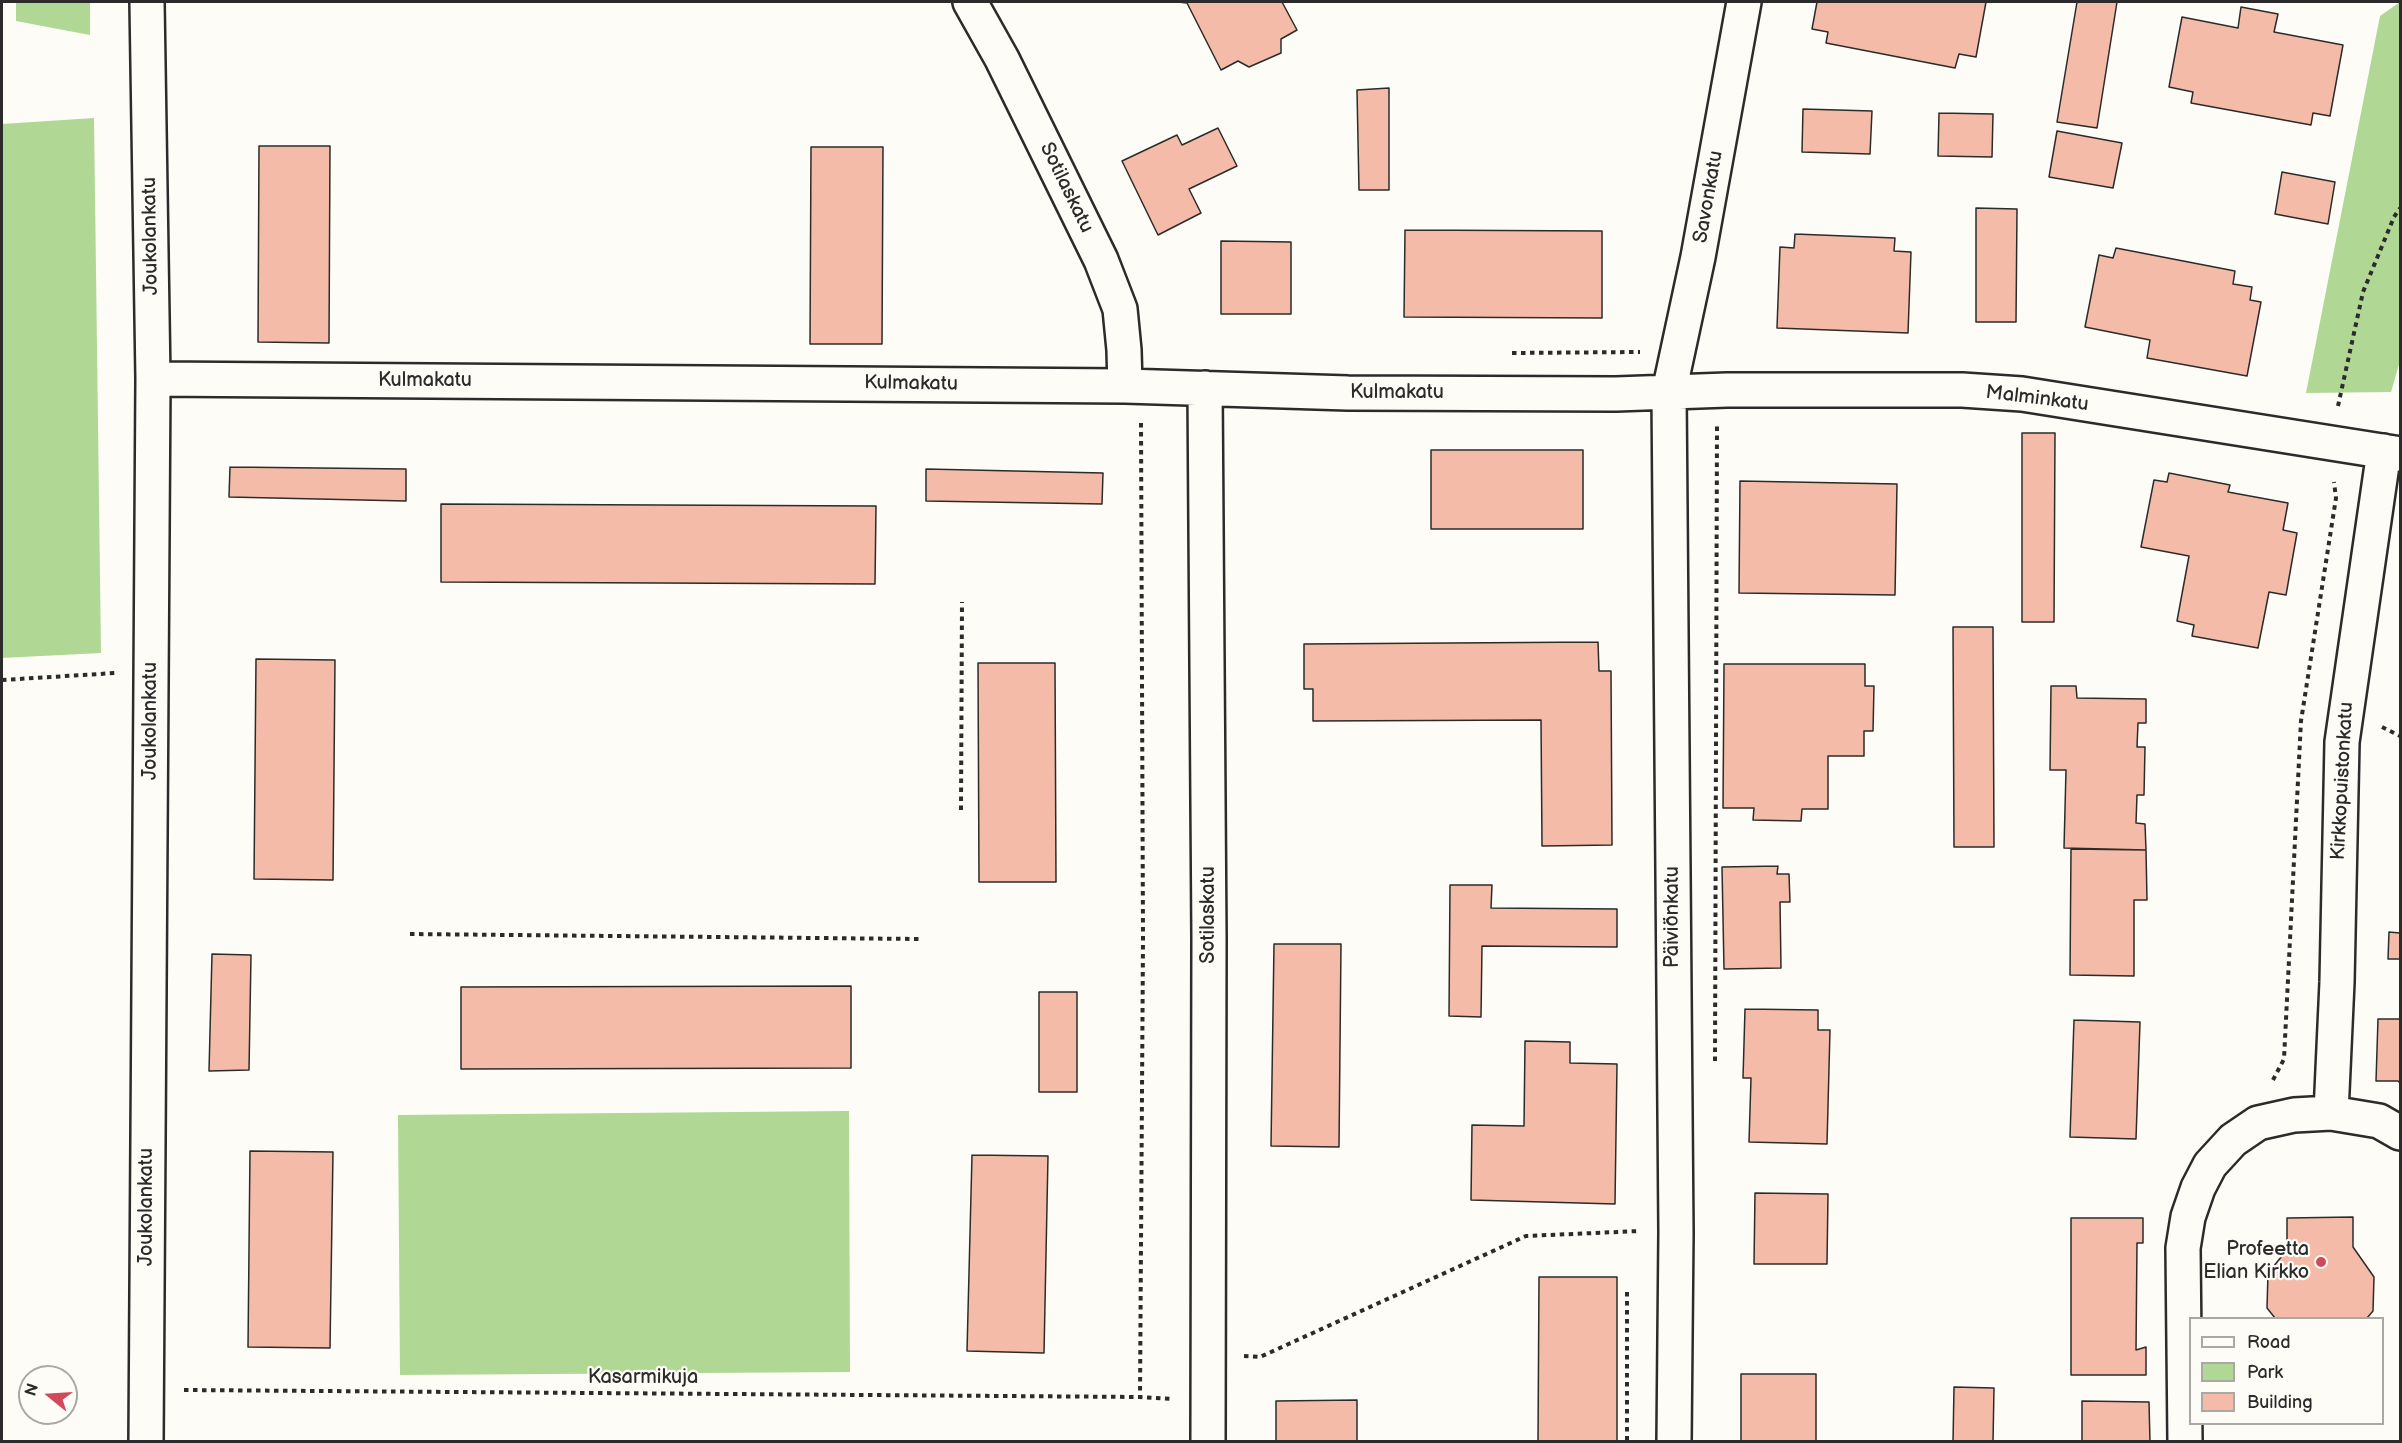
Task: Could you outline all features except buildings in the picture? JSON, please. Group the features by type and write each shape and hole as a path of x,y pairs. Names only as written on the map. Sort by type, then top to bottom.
{"street":[{"name":"Joukolankatu","path":"146,1442 153,379 147,2"},
{"name":"Sotilaskatu","path":"970,2 1002,59 1101,260 1120,309 1125,386"},
{"name":"Savonkatu","path":"1669,392 1698,257 1744,2"},
{"name":"Kulmakatu","path":"153,379 1125,386 1359,393 1616,394 1669,392"},
{"name":"Sotilaskatu","path":"1205,388 1209,939 1208,1442"},
{"name":"Malminkatu","path":"1669,392 1962,390 2022,394 2392,453"},
{"name":"Päiviönkatu","path":"1669,392 1676,1232 1674,1442"},
{"name":"Kirkkopuistonkatu","path":"2331,1113 2343,725 2392,453"},
{"path":"2185,1442 2183,1248 2188,1217 2198,1188 2210,1165 2232,1140 2258,1123 2294,1115 2331,1113 2379,1121 2400,1133"}],"path":[{"path":"2336,412 2363,292 2394,217 2400,208"},
{"path":"1140,1397 1143,962 1141,418"},
{"path":"1715,1067 1716,427 1721,422"},
{"path":"961,810 962,602"},
{"path":"2,680 116,672"},
{"path":"410,934 919,939"},
{"path":"1208,1356 1260,1357 1526,1236 1628,1231"},
{"path":"1627,1292 1627,1442"},
{"name":"Kasarmikuja","path":"146,1389 1180,1399"}],"green space":[{"path":"16,2 90,2 90,35 16,21"},
{"path":"2400,2 2400,361 2391,392 2306,393 2380,16"},
{"path":"94,118 101,653 2,658 2,124"},
{"path":"849,1111 850,1372 400,1375 398,1115"}],"place":[{"name":"Profeetta Elian Kirkko","path":"2321,1262"}]}
